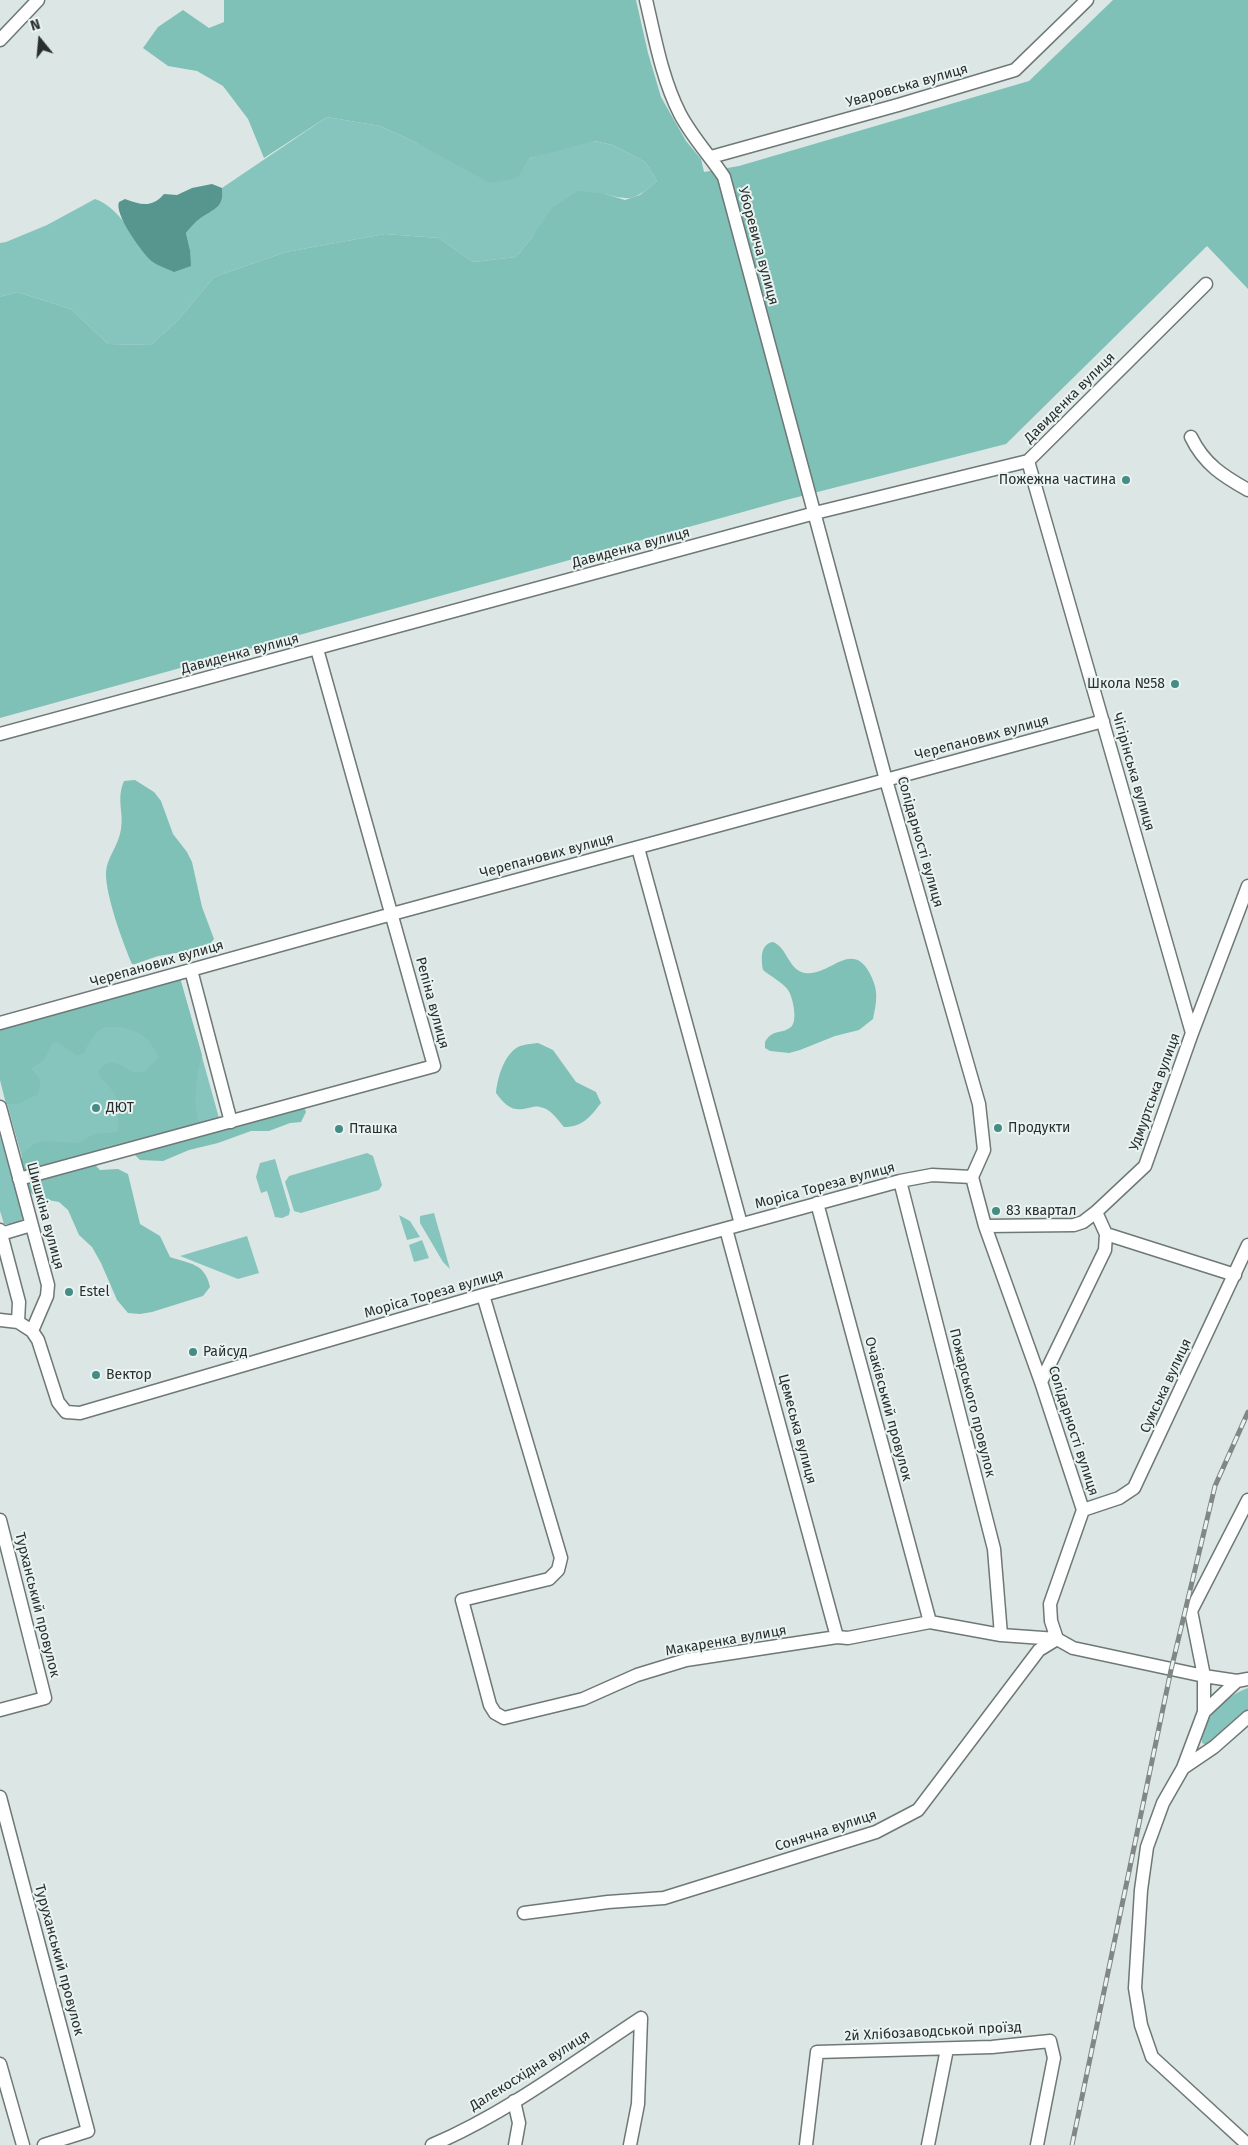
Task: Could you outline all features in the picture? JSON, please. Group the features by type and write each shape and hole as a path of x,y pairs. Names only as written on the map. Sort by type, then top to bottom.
{"street":[{"path":"0,40 38,0"},
{"name":"Уборевича вулиця","path":"646,0 670,92 680,115 724,177 815,513"},
{"name":"Уваровська вулиця","path":"711,157 1015,70 1087,0"},
{"name":"Давиденка вулиця","path":"0,734 815,513 1028,461 1206,284"},
{"path":"1191,437 1198,452 1220,474 1248,490"},
{"name":"Чiгiрiнська вулиця","path":"1028,461 1192,1033"},
{"name":"Солідарності вулиця","path":"815,513 886,780 979,1104 984,1150 972,1177 985,1226 1041,1382 1083,1510 1050,1604 1051,1621 1057,1639"},
{"name":"Репiна вулиця","path":"19,1179 434,1066 317,649"},
{"name":"Черепанових вулиця","path":"0,1023 1103,720"},
{"path":"638,848 741,1224"},
{"name":"Удмуртська вулиця","path":"985,1226 1074,1225 1082,1222 1096,1212 1145,1166 1192,1033 1248,886"},
{"path":"191,970 231,1122"},
{"name":"Шишкiна вулиця","path":"0,1107 48,1285 47,1296 32,1330"},
{"name":"Моріса Тореза вулиця","path":"32,1330 38,1340 58,1402 66,1412 80,1413 483,1295 900,1181 932,1176 972,1177"},
{"name":"Пожарського провулок","path":"900,1181 994,1550 1002,1635"},
{"name":"Очакiвський провулок","path":"817,1203 930,1622"},
{"path":"1041,1382 1105,1250 1106,1234 1096,1212"},
{"path":"18,1322 19,1302 4,1256 1,1232 31,1225"},
{"name":"Цемеська вулиця","path":"726,1229 837,1637"},
{"path":"1106,1234 1235,1275"},
{"name":"Сумська вулиця","path":"1083,1510 1119,1498 1134,1488 1248,1245"},
{"name":"Макаренка вулиця","path":"483,1295 561,1558 558,1570 549,1579 462,1600 490,1705 495,1713 504,1718 583,1699 637,1675 686,1660 837,1637 848,1638 930,1622 1002,1635 1057,1639"},
{"path":"0,1320 18,1322 32,1330"},
{"path":"1248,1500 1191,1611 1204,1676 1204,1712 1183,1768 1163,1803 1147,1847 1141,1890 1135,1988 1141,2025 1152,2057 1248,2144"},
{"name":"Турханський провулок","path":"0,1520 45,1698 0,1710"},
{"path":"1057,1639 1073,1648 1171,1670 1243,1680"},
{"name":"Сонячна вулиця","path":"524,1913 608,1902 664,1898 876,1832 918,1810 1039,1650 1057,1639"},
{"path":"1204,1712 1243,1680"},
{"path":"1183,1768 1214,1747 1248,1717"},
{"name":"Туруханський провулок","path":"0,1797 88,2131 44,2145"},
{"name":"Далекосхідна вулиця","path":"432,2145 449,2138 514,2101 641,2018 638,2104 630,2145"},
{"name":"2й Хлібозаводськой проїзд","path":"806,2145 818,2052 992,2048 1050,2040 1054,2058 1037,2145"},
{"path":"928,2145 946,2049"},
{"path":"0,2064 23,2145"},
{"path":"514,2101 519,2123 515,2145"}],"shaded area":[{"path":"224,0 636,0 648,53 661,97 686,141 701,159 704,172 739,166 1029,81 1113,0 1248,0 1248,289 1207,246 1006,444 786,500 0,718 0,297 17,292 71,309 108,344 151,345 178,320 214,277 286,252 385,234 439,238 473,262 516,257 552,208 578,191 605,194 625,200 640,195 657,181 645,162 613,145 594,141 530,158 517,178 490,183 417,143 380,126 327,117 264,158 248,119 223,86 197,71 168,66 143,48 158,27 183,10 209,28 224,22"},
{"path":"327,117 380,126 417,143 516,178 530,158 588,140 613,145 645,162 657,181 644,192 633,197 622,198 605,194 533,236 516,257 473,262 439,238 385,234 286,252 214,277 178,320 151,345 108,344 71,309 17,292 0,297 0,243 47,225 95,199 113,210 120,217 150,260 190,250 186,233 197,221 219,205 222,188"},
{"path":"212,184 222,188 219,205 197,221 186,233 191,266 174,272 151,261 124,223 118,207 119,202 125,199 146,204 155,202 164,194 177,195 192,188"},
{"path":"135,780 154,792 161,801 173,834 192,862 202,907 214,939 207,948 158,956 132,964 111,905 106,872 108,861 121,829 120,800 124,781"},
{"path":"773,942 782,949 795,968 805,973 823,970 847,959 855,959 862,963 869,972 876,990 873,1019 859,1030 835,1036 789,1053 770,1051 765,1048 765,1042 771,1035 791,1027 794,1020 793,1003 790,993 763,970 762,953 769,943"},
{"path":"180,978 219,1118 26,1172 0,1078 0,1029"},
{"path":"180,978 202,1055 197,1074 195,1103 198,1120 208,1127 304,1107 306,1112 301,1122 290,1123 269,1131 251,1131 218,1143 189,1150 163,1161 140,1160 128,1148 116,1144 105,1146 97,1154 96,1166 100,1170 118,1169 128,1174 140,1224 160,1236 170,1257 190,1263 200,1269 208,1279 210,1287 203,1296 152,1312 128,1313 117,1300 92,1247 79,1235 68,1210 59,1202 37,1198 25,1188 21,1177 22,1154 35,1143 47,1141 79,1143 94,1134 118,1132 116,1098 98,1071 107,1064 116,1063 134,1073 145,1071 158,1058 156,1052 146,1038 129,1029 115,1027 103,1028 98,1031 83,1054 77,1055 58,1043 52,1043 45,1059 31,1069 40,1080 38,1094 18,1104 6,1104 0,1080 0,1029"},
{"path":"538,1043 553,1050 576,1082 596,1092 601,1103 581,1123 571,1127 564,1127 554,1115 544,1108 513,1108 506,1105 496,1093 501,1070 511,1053 520,1046"},
{"path":"0,1136 24,1218 15,1224 4,1224 0,1211"},
{"path":"367,1153 373,1156 382,1185 379,1190 301,1213 294,1211 285,1182 289,1176"},
{"path":"275,1159 290,1210 289,1215 282,1218 275,1217 267,1191 261,1193 256,1177 260,1163"},
{"path":"434,1213 450,1269 443,1262 420,1223 420,1216"},
{"path":"399,1215 410,1221 420,1237 407,1240"},
{"path":"247,1236 259,1273 238,1279 180,1256"},
{"path":"422,1240 429,1258 414,1262 409,1245"},
{"path":"1248,1688 1248,1711 1207,1745 1202,1743 1205,1725 1216,1709 1232,1696"}],"railway":[{"path":"1072,2145 1171,1670 1215,1486 1248,1412"}],"place":[{"name":"Пожежна частина","path":"1126,480"},
{"name":"Школа №58","path":"1175,684"},
{"name":"ДЮТ","path":"96,1108"},
{"name":"Продукти","path":"998,1128"},
{"name":"Пташка","path":"339,1129"},
{"name":"83 квартал","path":"996,1211"},
{"name":"Estel","path":"69,1292"},
{"name":"Райсуд","path":"193,1352"},
{"name":"Вектор","path":"96,1375"}]}
